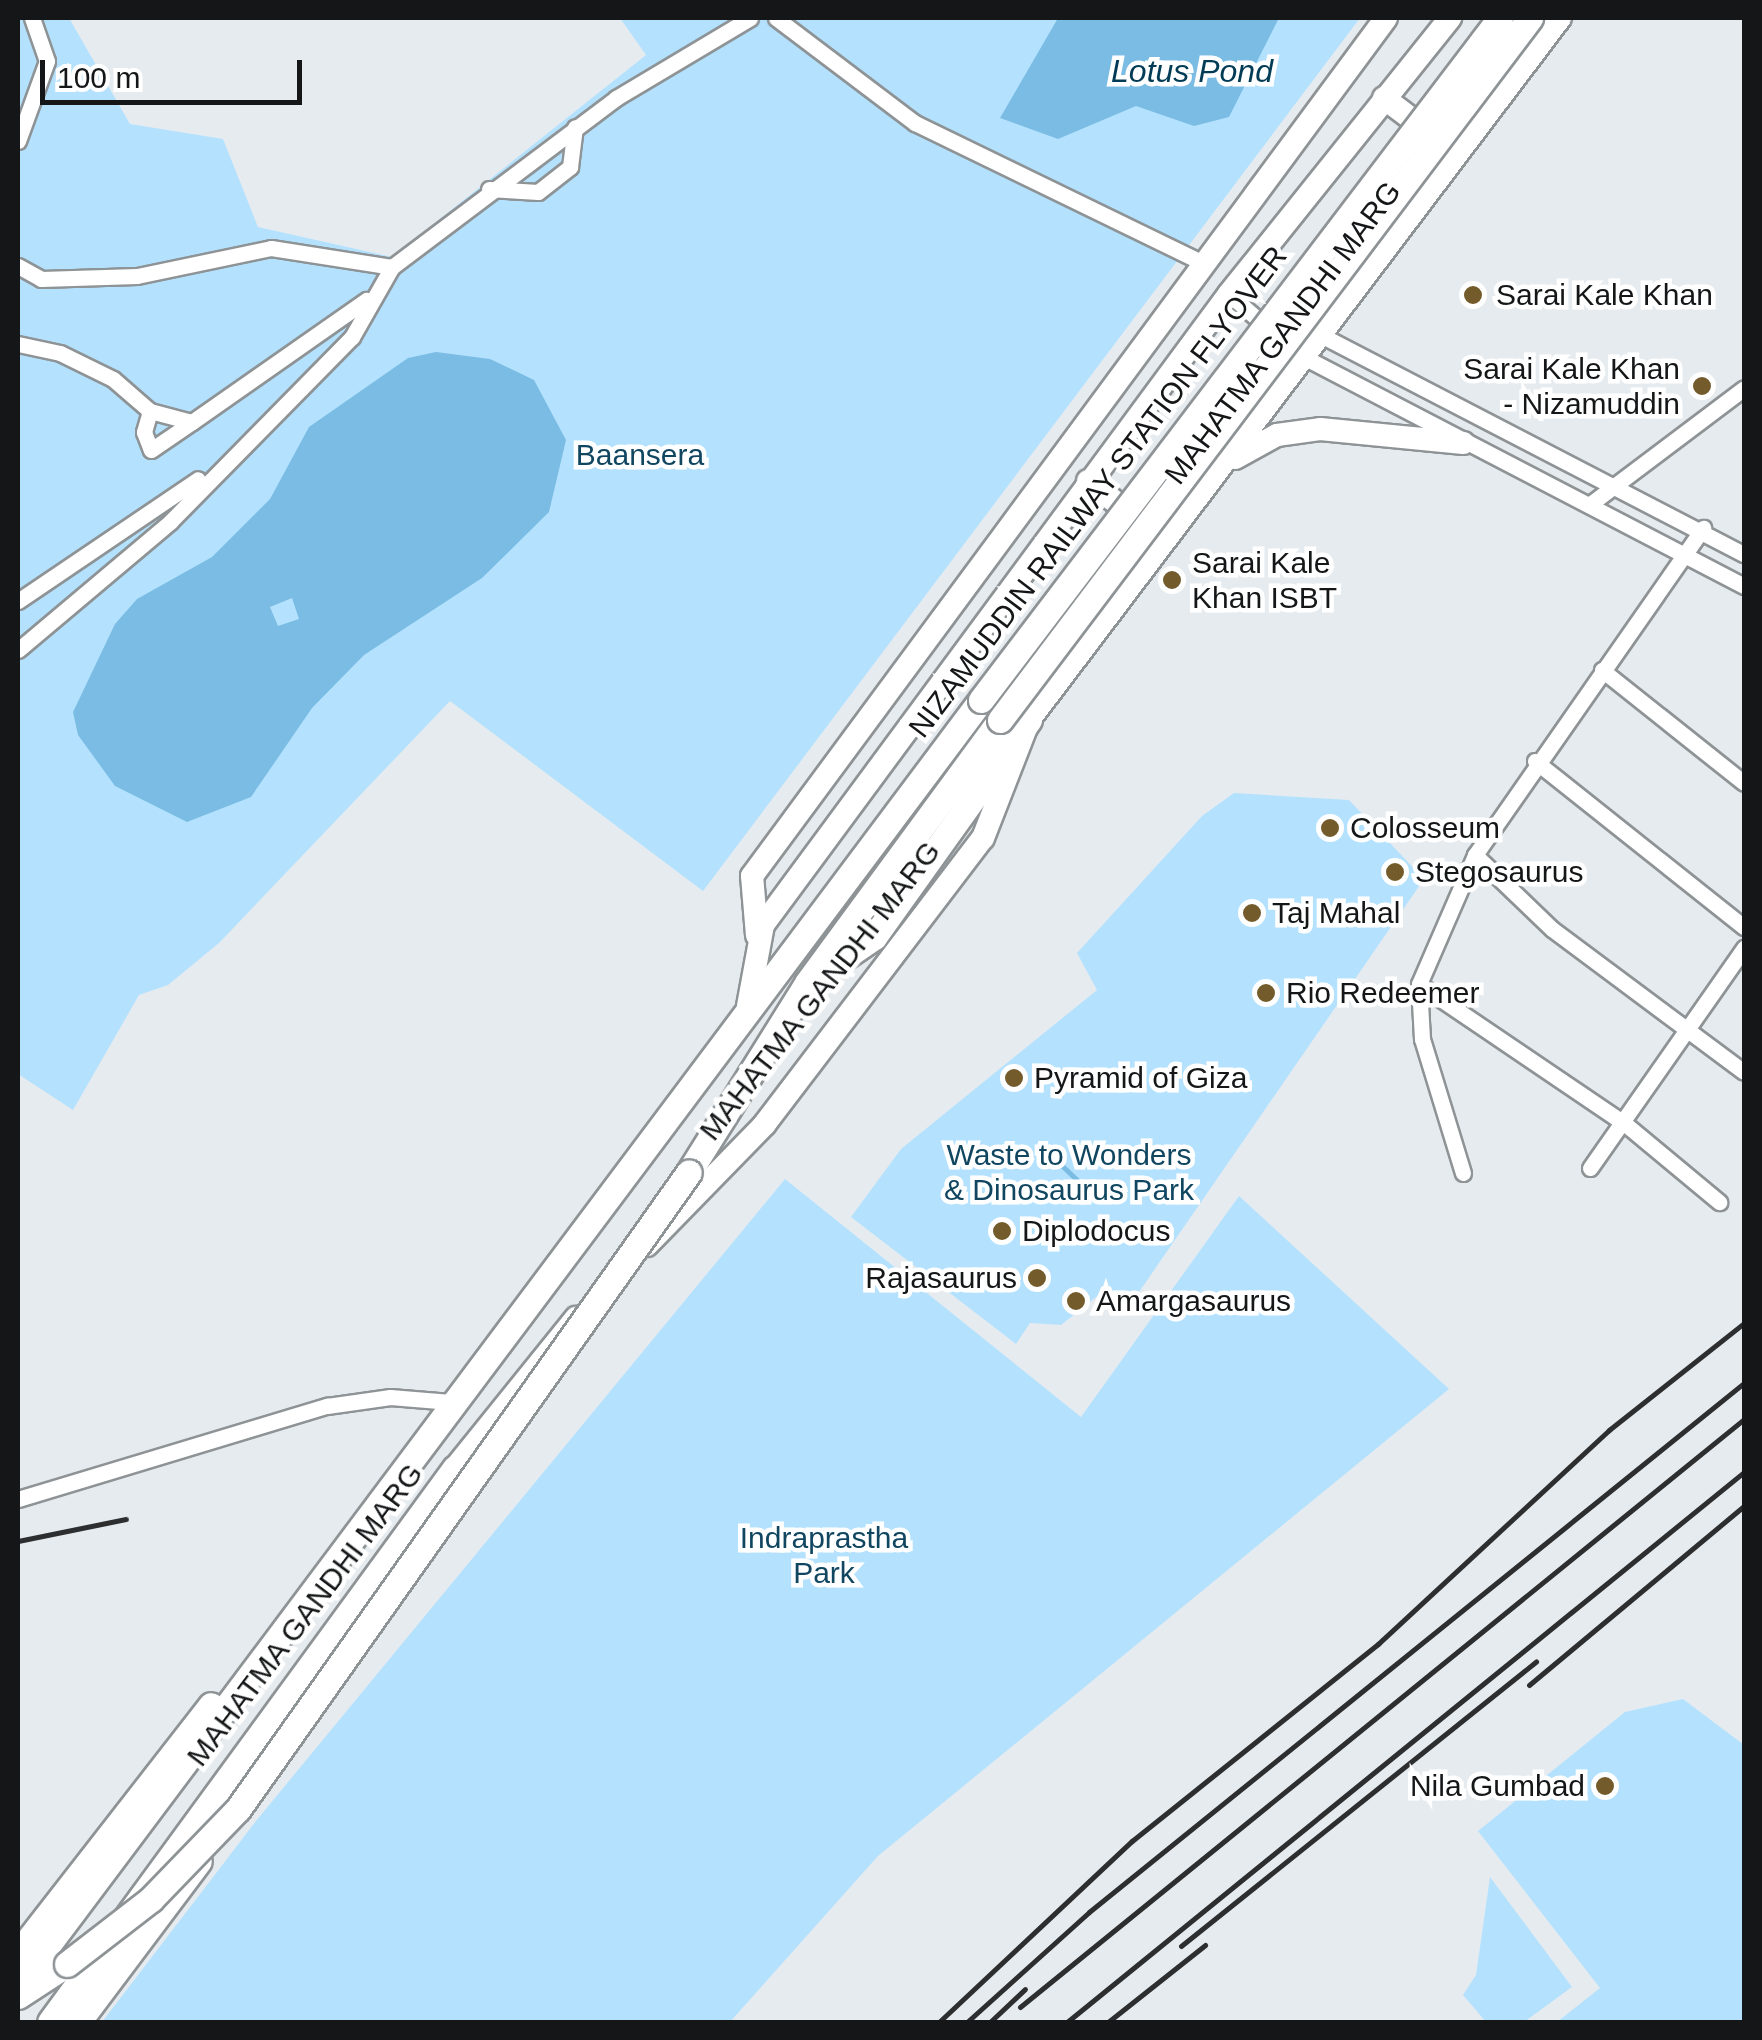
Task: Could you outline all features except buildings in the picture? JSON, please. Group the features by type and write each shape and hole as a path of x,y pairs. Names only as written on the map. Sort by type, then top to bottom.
{"highway":[{"name":"NIZAMUDDIN RAILWAY STATION FLYOVER","path":"748,1006 1500,18"},
{"name":"NIZAMUDDIN RAILWAY STATION FLYOVER","path":"238,1809 688,1172 807,983 917,830 1530,18"},
{"path":"807,983 874,937 1029,720"},
{"name":"MAHATMA GANDHI MARG","path":"305,1604 748,1006"},
{"name":"MAHATMA GANDHI MARG","path":"50,2022 455,1468"},
{"path":"18,1985 305,1604"},
{"path":"18,1952 172,1748 305,1604"},
{"path":"18,1996 150,1899 238,1809"},
{"path":"78,2022 238,1809"},
{"path":"18,1940 40,1924"}],"main road":[{"path":"758,935 752,876 1386,18"},
{"name":"MAHATMA GANDHI MARG","path":"748,1006 758,935 1229,294 1450,18"},
{"name":"MAHATMA GANDHI MARG","path":"455,1468 536,1359 764,1124 983,838 1029,720 1560,18"},
{"path":"1384,98 1460,155"},
{"path":"1221,468 1277,435 1320,429 1463,443"},
{"path":"1088,481 1166,540"}],"street":[{"path":"18,141 47,61 32,18"},
{"path":"150,410 144,432 151,450 366,300 392,267 575,127 750,18"},
{"path":"776,18 916,123 1205,264"},
{"path":"489,190 538,192 570,167 575,127"},
{"path":"18,266 41,278 137,276 271,248 392,267"},
{"path":"1229,294 1322,334 1624,484 1744,554"},
{"path":"1229,294 1304,359 1744,586"},
{"path":"18,650 171,521 210,472 352,337 366,300"},
{"path":"18,344 113,379 150,410 192,422"},
{"path":"1590,505 1624,484 1744,388"},
{"path":"18,602 210,472"},
{"path":"1463,1174 1422,1039 1418,984 1475,855 1536,761 1703,528"},
{"path":"1602,670 1744,783"},
{"path":"1536,761 1744,927"},
{"path":"1475,855 1552,929 1744,1072"},
{"path":"1590,1168 1690,1032 1744,948"},
{"path":"1418,984 1624,1123 1719,1202"},
{"path":"18,1499 327,1406 390,1397 451,1402"}],"green space":[{"name":"Baansera","path":"18,18 69,18 130,124 223,139 258,227 392,257 646,55 620,18 1360,18 703,891 450,701 219,943 168,985 139,995 73,1110 18,1074"},
{"name":"Waste to Wonders & Dinosaurus Park","path":"1234,793 1349,800 1424,879 1130,1305 1100,1294 1061,1325 1030,1323 1016,1344 851,1217 901,1149 1097,990 1077,953 1202,816"},
{"name":"Indraprastha Park","path":"785,1179 1081,1417 1239,1196 1449,1389 878,1856 730,2022 102,2022 256,1821"},
{"path":"1683,1699 1744,1745 1744,2022 1557,2022 1600,1988 1478,1831 1625,1712"},
{"path":"1490,1877 1572,1987 1524,2022 1486,2022 1463,1995 1476,1975"}],"water":[{"name":"Lotus Pond","path":"1058,18 1279,18 1229,117 1194,126 1136,106 1058,139 1000,118"},
{"path":"436,352 490,359 534,380 566,440 549,512 482,578 364,655 312,708 251,797 187,822 115,786 78,735 73,712 115,624 137,599 212,557 270,499 309,427 408,358","holes":["292,598 299,619 278,626 270,607"]}],"waterway":[{"path":"1055,1159 1098,1200"}],"railway":[{"path":"939,2022 1132,1841 1378,1644 1609,1430 1744,1323"},
{"path":"967,2022 1089,1912 1744,1383"},
{"path":"1020,2007 1744,1419"},
{"path":"1067,2022 1744,1472"},
{"path":"1529,1685 1744,1506"},
{"path":"18,1541 126,1519"},
{"path":"1181,1946 1536,1662"},
{"path":"1108,2022 1205,1945"},
{"path":"990,2022 1025,1989"}],"place":[{"name":"Sarai Kale Khan","path":"1473,295"},
{"name":"Sarai Kale Khan - Nizamuddin","path":"1702,386"},
{"name":"Sarai Kale Khan ISBT","path":"1172,580"},
{"name":"Colosseum","path":"1330,828"},
{"name":"Stegosaurus","path":"1395,872"},
{"name":"Taj Mahal","path":"1252,913"},
{"name":"Rio Redeemer","path":"1266,993"},
{"name":"Pyramid of Giza","path":"1014,1078"},
{"name":"Diplodocus","path":"1002,1231"},
{"name":"Rajasaurus","path":"1037,1278"},
{"name":"Amargasaurus","path":"1076,1301"},
{"name":"Nila Gumbad","path":"1605,1786"}]}
